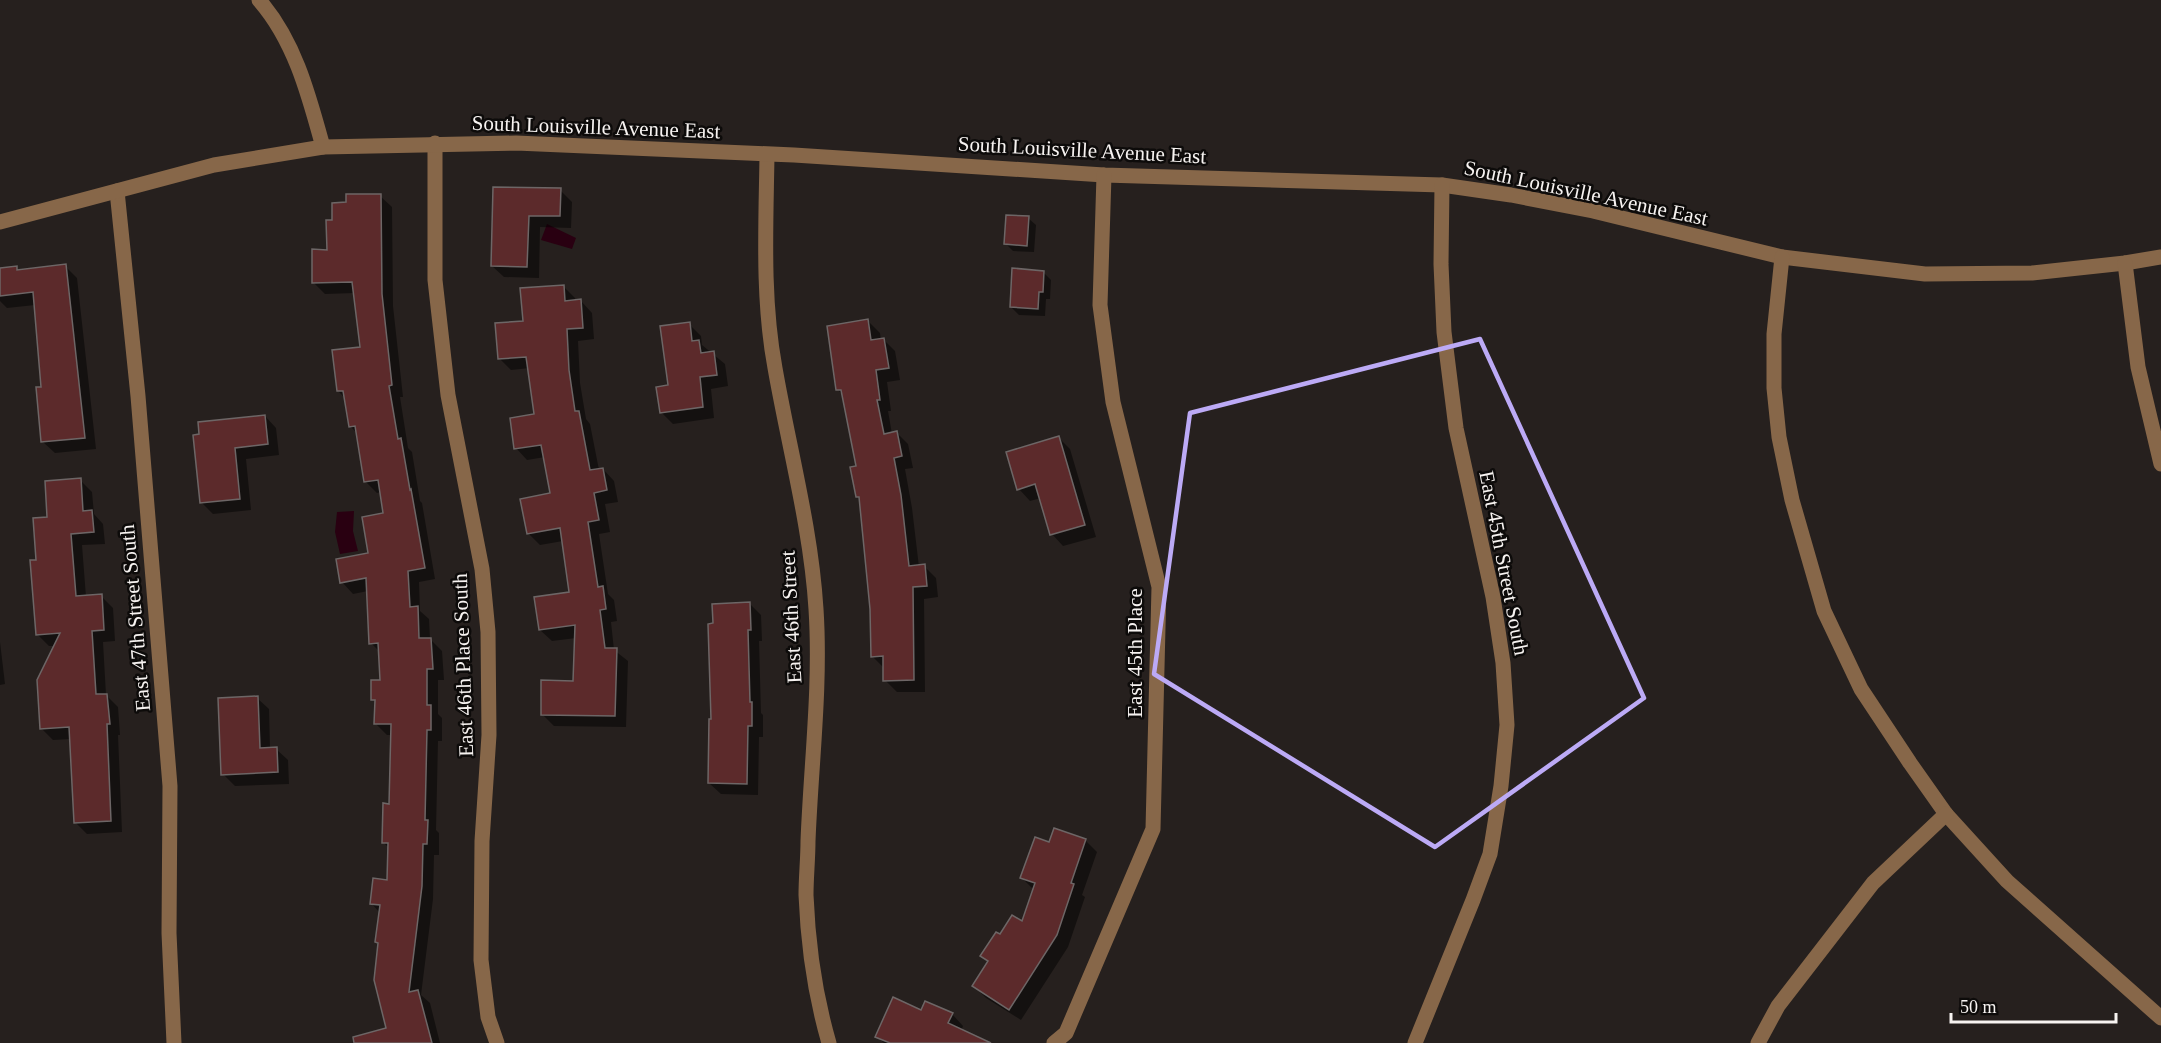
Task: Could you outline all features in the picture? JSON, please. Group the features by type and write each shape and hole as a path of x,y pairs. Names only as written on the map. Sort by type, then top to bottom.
{"street":[{"path":"260,0 272,14 305,79 324,147"},
{"name":"East 46th Place South","path":"435,143 436,291 448,395 482,569 488,632 489,735 482,841 481,960 488,1017 497,1043"},
{"name":"South Louisville Avenue East","path":"0,222 214,165 324,147 516,143 1104,175 1442,185 1511,195 1593,212 1782,257 1925,274 2032,273 2161,257"},
{"name":"East 46th Street","path":"767,155 765,243 774,366 807,534 816,610 816,710 806,894 819,1011 828,1043"},
{"name":"East 45th Place","path":"1054,1043 1066,1033 1153,828 1159,587 1113,402 1100,305 1104,175"},
{"name":"East 45th Street South","path":"1415,1043 1490,854 1501,786 1507,725 1503,663 1493,597 1456,428 1444,332 1441,264 1442,185"},
{"name":"East 47th Street South","path":"117,191 138,396 170,786 169,933 174,1043"},
{"path":"1782,257 1774,334 1774,388 1779,437 1792,500 1824,611 1861,689 1946,814 2007,881 2161,1018"},
{"path":"2125,263 2138,367 2161,465"},
{"path":"1758,1043 1778,1006 1873,883 1946,814"}],"highlighted area":[{"path":"1480,339 1644,698 1435,847 1154,674 1190,413"}],"shaded area":[{"path":"547,224 576,238 572,249 541,240"},
{"path":"354,511 353,531 358,551 340,554 335,532 337,512"}],"building":[{"path":"493,187 561,188 560,216 529,216 527,267 491,266"},
{"path":"346,194 381,194 382,294 392,385 389,386 425,568 408,571 410,607 418,606 419,638 431,638 433,669 427,669 427,705 431,705 431,730 427,730 425,820 428,820 427,844 423,844 422,886 409,992 418,990 432,1043 354,1043 353,1037 386,1028 374,980 378,943 375,942 380,905 370,904 373,878 387,880 388,843 382,843 383,803 389,804 391,724 374,724 375,700 371,700 371,680 380,680 378,643 369,644 366,578 340,583 336,559 368,553 362,517 383,513 378,480 364,482 355,426 349,427 343,391 337,391 332,350 360,347 352,282 312,283 312,249 327,250 326,220 332,220 332,203 346,202"},
{"path":"1006,215 1029,216 1027,246 1004,244"},
{"path":"66,264 85,438 41,442 36,387 41,387 33,292 0,296 0,268 17,266 17,270"},
{"path":"1012,268 1044,271 1043,292 1039,292 1038,309 1010,307"},
{"path":"564,285 565,301 581,299 583,328 567,329 569,370 575,411 579,411 590,470 603,468 607,490 594,493 599,520 588,522 598,587 603,586 606,609 600,610 605,648 617,648 615,716 541,715 541,680 573,681 575,625 539,630 534,597 569,592 560,528 527,534 520,499 550,493 541,445 514,449 510,418 534,414 526,357 498,359 495,323 523,321 520,288"},
{"path":"868,319 871,340 884,338 889,368 876,370 880,400 877,400 884,434 897,431 902,456 894,458 901,495 909,566 925,564 927,586 913,587 914,680 883,681 883,656 871,657 870,609 859,497 856,497 850,467 856,466 841,390 836,390 827,326"},
{"path":"690,322 692,341 699,340 701,353 714,351 717,375 700,377 703,407 660,413 656,387 668,385 660,326"},
{"path":"265,415 268,444 235,448 240,499 200,503 193,435 199,434 198,422"},
{"path":"1059,436 1085,525 1050,535 1035,484 1017,490 1006,452"},
{"path":"81,478 83,511 92,510 94,532 71,534 76,596 102,594 104,630 92,631 96,694 107,694 110,724 107,724 111,821 74,823 69,727 40,729 37,680 60,633 36,635 30,560 36,560 33,518 47,517 45,481"},
{"path":"750,602 751,630 748,630 752,726 748,726 747,784 708,783 709,719 711,719 708,624 713,623 712,604"},
{"path":"258,696 260,748 277,747 278,772 221,775 218,698"},
{"path":"1054,828 1086,839 1057,935 1009,1010 972,986 988,961 980,956 996,932 1000,934 1012,915 1022,921 1035,883 1020,878 1035,837 1049,842"},
{"path":"893,997 921,1010 925,1001 953,1013 948,1023 991,1043 890,1043 875,1037"}]}
